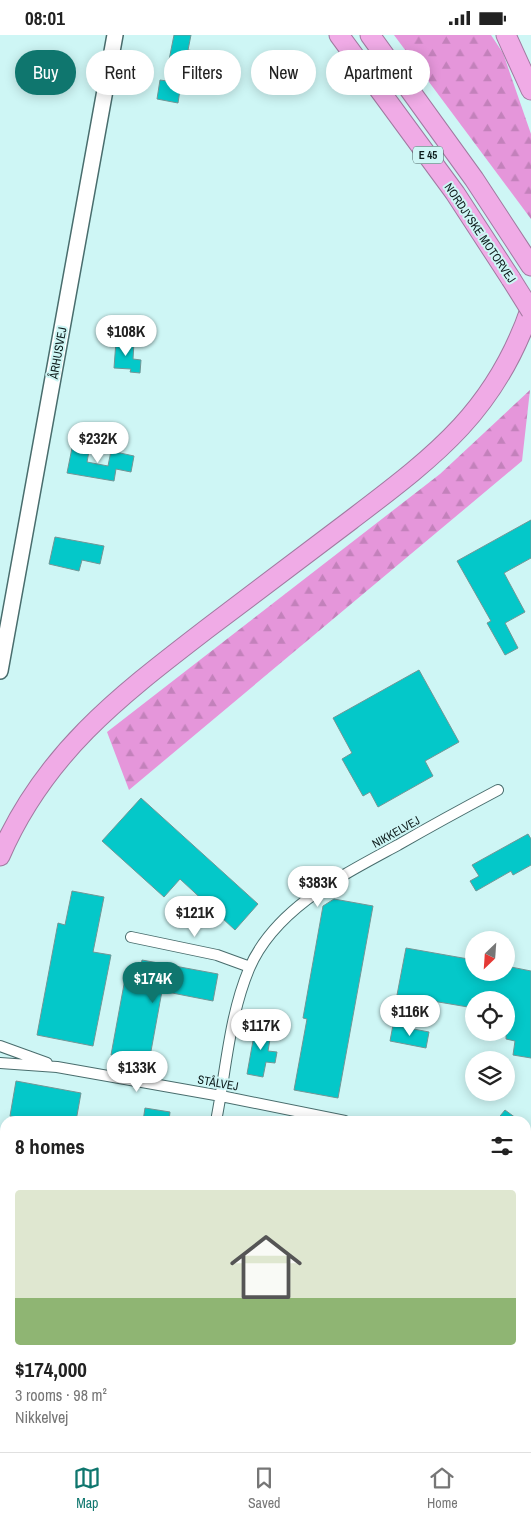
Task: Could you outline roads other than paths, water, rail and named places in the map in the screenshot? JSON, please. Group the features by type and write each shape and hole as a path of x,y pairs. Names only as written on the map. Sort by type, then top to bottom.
{"highway":[{"name":"NORDJYSKE MOTORVEJ","path":"339,35 449,186 531,311"},
{"name":"NORDJYSKE MOTORVEJ","path":"370,35 436,125 531,266"},
{"path":"506,35 531,90"},
{"path":"0,856 14,827 46,776 75,739 102,713 153,670 410,475 457,433 486,398 506,368 517,346 531,307"}],"main road":[{"path":"104,96 105,35"},
{"name":"ÅRHUSVEJ","path":"0,671 115,35"}],"street":[{"name":"NIKKELVEJ","path":"217,1116 236,1006 250,967 271,935 293,912 328,883 498,790"},
{"path":"131,937 217,955 250,967"},
{"name":"STÅLVEJ","path":"0,1046 58,1067"},
{"name":"STÅLVEJ","path":"0,1063 58,1067 320,1116"}]}
